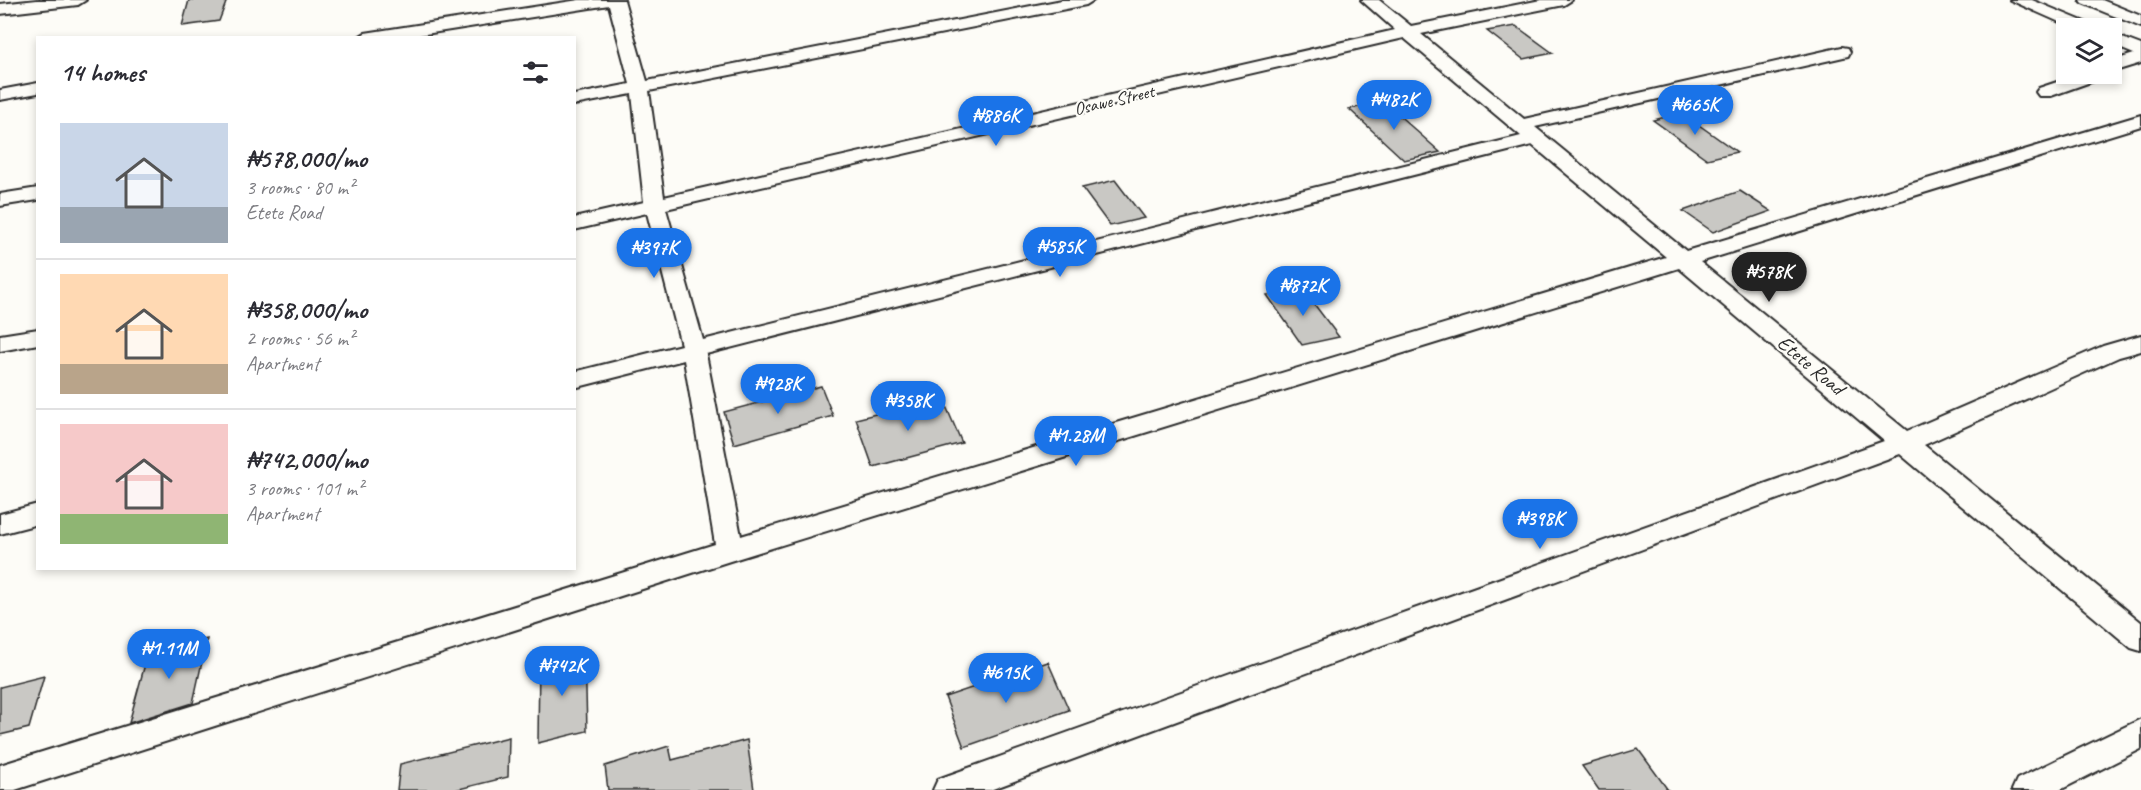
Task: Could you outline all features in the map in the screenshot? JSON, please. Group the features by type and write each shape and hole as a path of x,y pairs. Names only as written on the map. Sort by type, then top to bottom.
{"street":[{"path":"0,9 78,0"},
{"path":"378,36 609,0"},
{"path":"616,0 640,88 655,207 694,350 730,550"},
{"path":"576,100 1086,0"},
{"name":"Etete Road","path":"1369,0 1685,259 2141,639"},
{"name":"Osawe Street","path":"576,224 1408,32 1558,0"},
{"path":"2018,0 2062,18"},
{"path":"2088,0 2141,22"},
{"path":"2122,43 2141,51"},
{"path":"576,380 1842,52"},
{"path":"2122,64 2141,57"},
{"path":"2045,92 2068,84"},
{"path":"0,94 36,88"},
{"path":"0,780 730,550 2141,120"},
{"path":"0,200 36,194"},
{"path":"0,343 36,336"},
{"path":"949,790 1904,443 2111,351 2141,343"},
{"path":"0,524 36,515"},
{"path":"2028,790 2141,733"}],"building":[{"path":"189,0 227,0 219,21 182,26"},
{"path":"1516,26 1553,53 1523,59 1487,31"},
{"path":"1384,102 1440,152 1404,160 1349,109"},
{"path":"1682,113 1737,152 1707,159 1653,120"},
{"path":"1115,180 1144,218 1110,226 1082,188"},
{"path":"1740,191 1771,211 1713,232 1683,211"},
{"path":"1302,288 1339,337 1302,345 1267,295"},
{"path":"821,386 833,416 734,444 724,412"},
{"path":"942,397 962,443 873,467 856,419"},
{"path":"207,639 193,703 129,723 148,653"},
{"path":"585,651 587,731 538,743 539,662"},
{"path":"1048,662 1069,710 964,747 945,697"},
{"path":"44,676 29,728 0,735 0,687"},
{"path":"509,737 508,777 455,790 397,790 400,764"},
{"path":"747,740 754,790 608,790 605,766 669,746 672,760"},
{"path":"1638,749 1668,790 1599,790 1582,766"}]}
